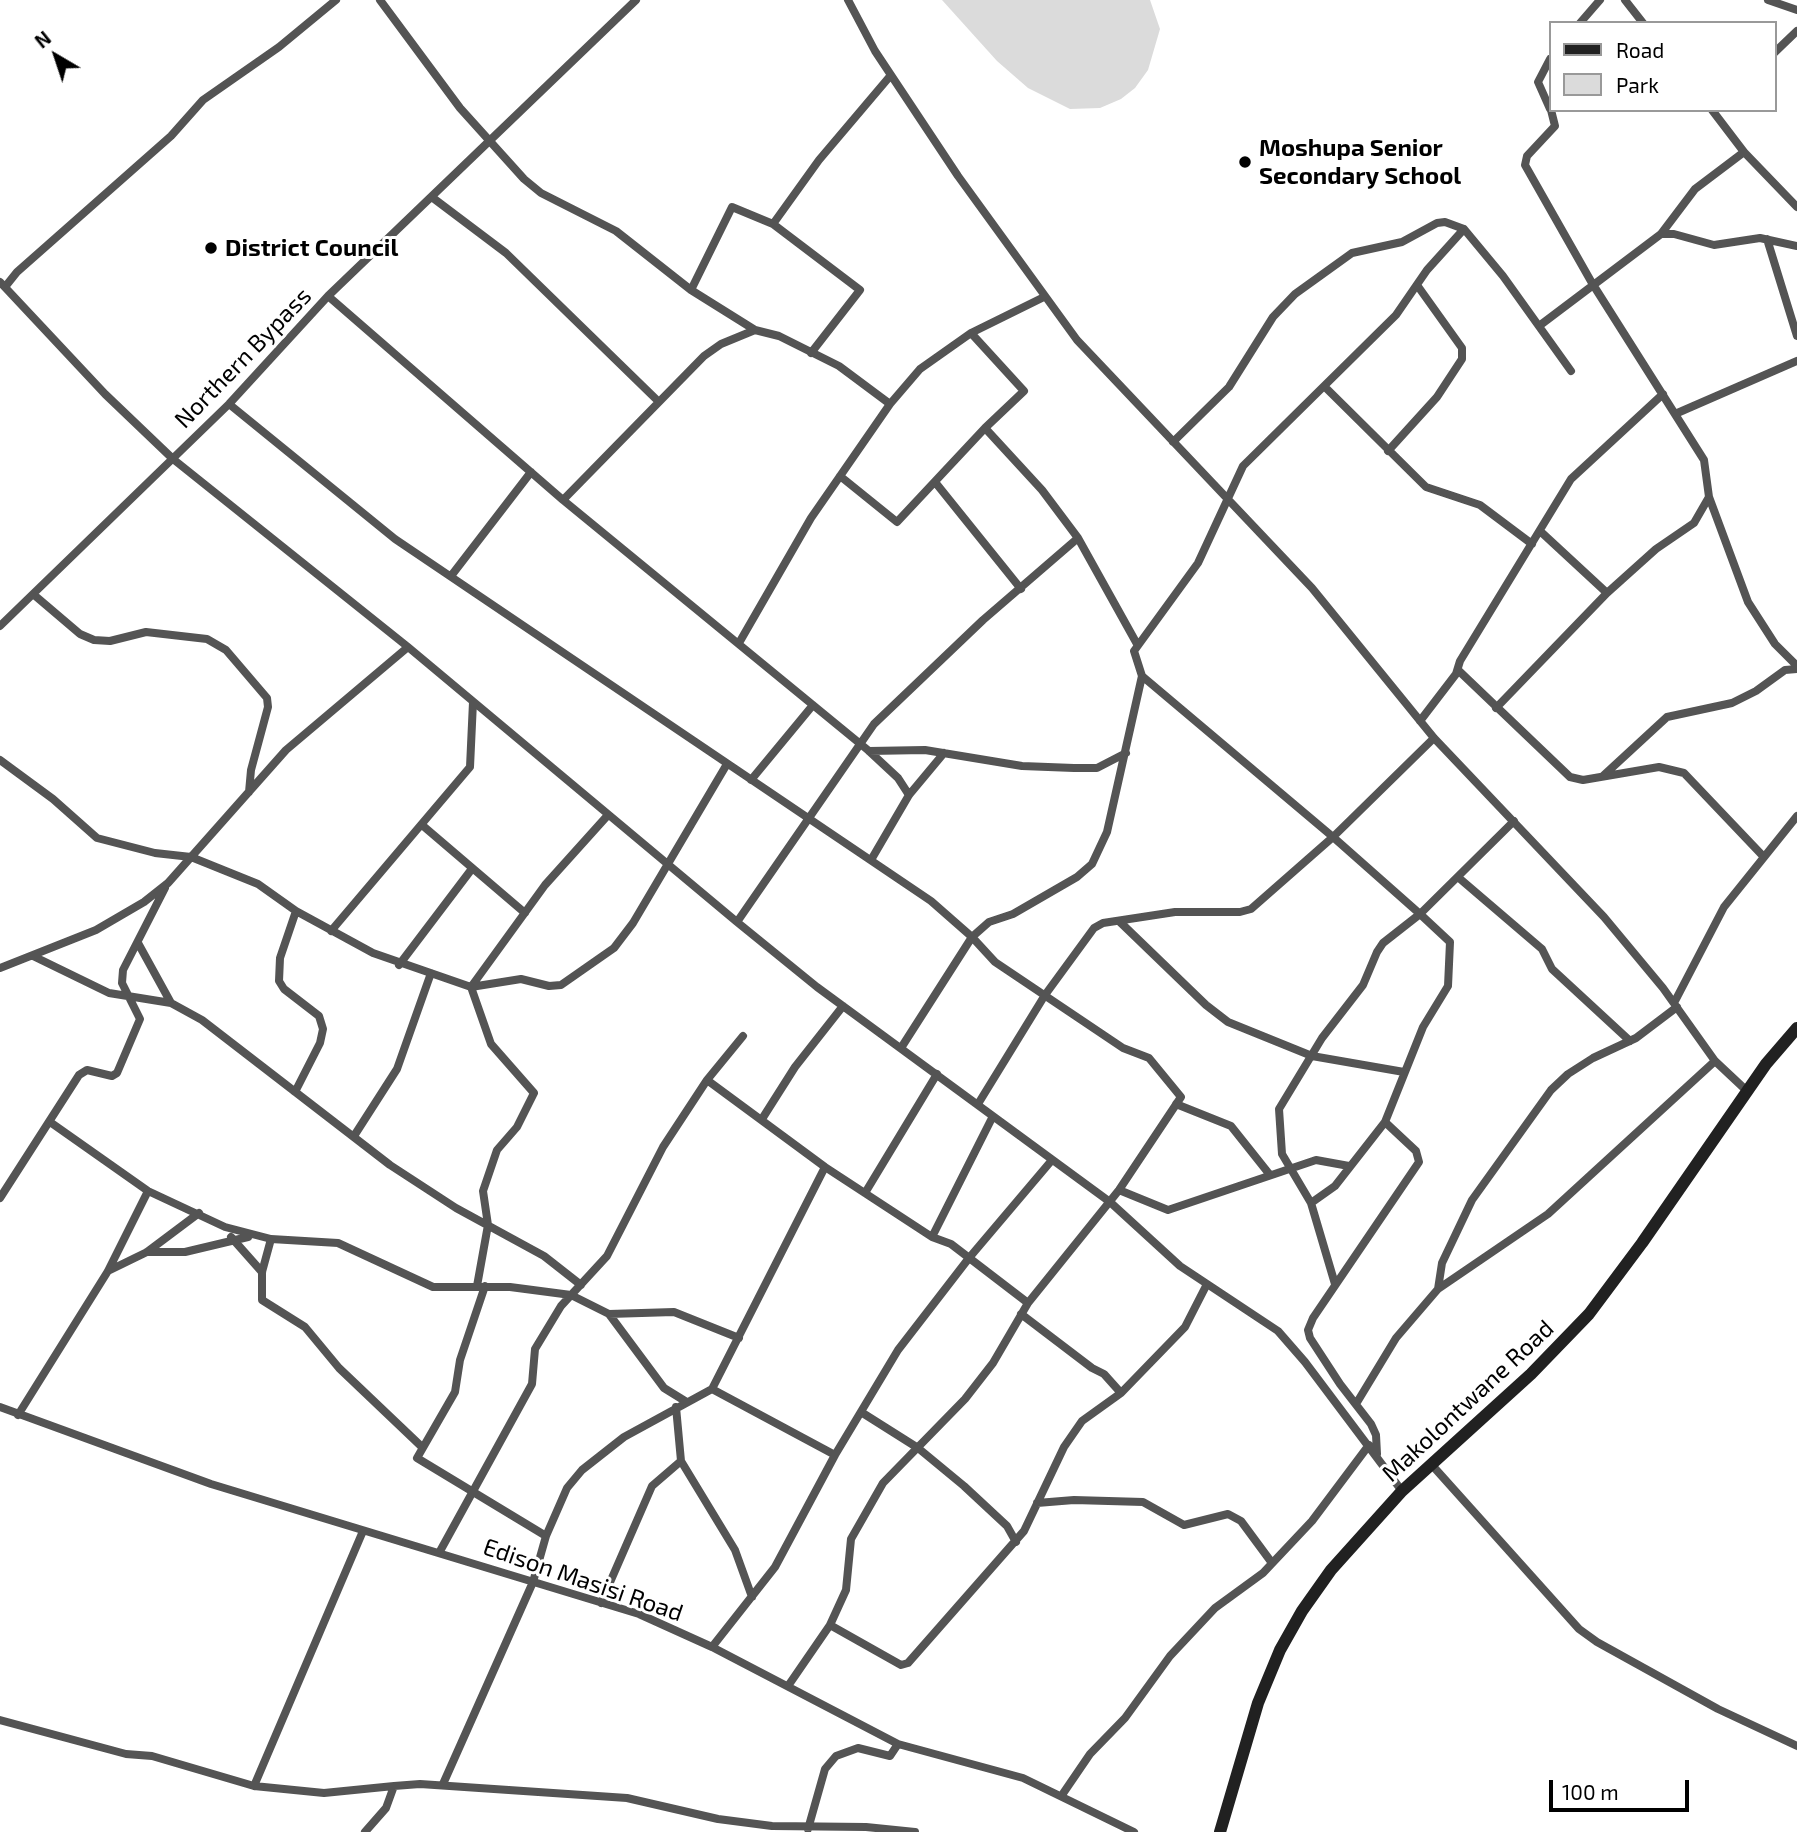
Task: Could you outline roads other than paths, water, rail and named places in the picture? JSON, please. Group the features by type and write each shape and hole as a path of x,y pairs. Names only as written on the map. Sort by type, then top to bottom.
{"main road":[{"name":"Makolontwane Road","path":"1220,1832 1258,1703 1280,1650 1302,1611 1331,1570 1402,1491 1531,1374 1589,1314 1642,1243 1747,1091 1797,1028"}],"street":[{"path":"336,0 279,47 203,100 171,136 2,285 105,394 173,459 408,647 737,922 843,1006 1110,1202 1180,1266 1285,1337 1402,1491"},
{"path":"380,0 488,142 541,193 599,221 691,290 755,330 839,366 890,404"},
{"name":"Northern Bypass","path":"0,626 229,404 328,296 636,0"},
{"path":"848,0 891,75 958,176 1044,297 1084,348 1311,588 1434,738 1604,917 1675,1005 1715,1061 1747,1091"},
{"path":"1582,21 1600,0"},
{"path":"1625,0 1641,21"},
{"path":"1768,0 1797,10"},
{"path":"1776,51 1797,31"},
{"path":"1548,63 1538,82 1548,105"},
{"path":"773,224 819,160 891,75"},
{"path":"1551,112 1555,126 1527,156 1525,164 1592,283 1705,463 1709,496 1754,615 1797,668"},
{"path":"1714,112 1744,152 1797,207"},
{"path":"1539,326 1592,283 1661,234 1695,189 1744,152"},
{"path":"433,198 506,253 659,402"},
{"path":"691,290 732,207 773,224 860,292 811,353"},
{"path":"1173,442 1228,387 1273,317 1295,294 1333,264 1352,253 1408,239 1437,223 1444,222 1464,229 1572,372"},
{"path":"901,1048 972,937 989,922 1013,915 1085,872 1107,832 1126,753 1142,676 1134,651 1137,644 1198,563 1243,466 1396,315 1417,285 1464,229"},
{"path":"1661,234 1674,234 1714,245 1767,239 1797,246"},
{"path":"1767,239 1797,336"},
{"path":"1388,451 1437,397 1462,359 1462,348 1417,285"},
{"path":"328,296 564,500 869,751 892,772 909,795"},
{"path":"739,643 811,518 890,404 920,369 971,333 1044,297"},
{"path":"564,500 704,356 721,344 755,330"},
{"path":"840,476 897,522 985,428 1024,391 971,333"},
{"path":"1675,414 1797,361"},
{"path":"1325,387 1426,487 1480,505 1532,544"},
{"path":"1420,721 1458,670 1460,661 1580,468 1663,394"},
{"path":"229,404 395,539 931,901 972,937 989,957 1122,1048 1154,1062 1180,1094 1119,1190 1028,1303 986,1372 883,1483 851,1539 846,1590 830,1625 788,1686"},
{"path":"985,428 1042,490 1079,538 1137,644"},
{"path":"451,576 531,472"},
{"path":"935,482 1021,589"},
{"path":"1496,708 1607,593 1656,549 1694,523 1709,496"},
{"path":"1540,531 1607,593"},
{"path":"737,922 859,744 904,692 1079,538"},
{"path":"33,594 80,634 94,640 110,641 146,632 207,639 226,650 267,698 268,707 251,770 249,792"},
{"path":"0,968 96,930 144,902 168,883 286,750 408,647"},
{"path":"1602,777 1667,718 1732,703 1756,691 1784,670 1797,668"},
{"path":"1458,670 1570,777 1583,780 1659,767 1684,773 1762,856"},
{"path":"1142,676 1333,837 1450,942 1448,986 1423,1027 1385,1122 1335,1186 1311,1203"},
{"path":"331,931 470,767 473,702"},
{"path":"751,780 813,705"},
{"path":"978,1104 1045,995 1088,933 1102,923 1175,912 1240,912 1251,909 1333,837 1434,738"},
{"path":"869,751 913,749 1022,766 1074,768 1097,768 1126,753"},
{"path":"871,860 909,795 944,753"},
{"path":"0,760 53,799 97,838 155,853 191,857 258,884 296,911 399,965 471,986 521,979 549,986 561,985 614,948 625,936 727,764"},
{"path":"471,986 545,884 608,815"},
{"path":"1438,1289 1442,1263 1472,1200 1551,1090 1593,1058 1630,1041 1675,1005 1724,907 1762,856 1797,816"},
{"path":"1335,1284 1311,1203 1282,1154 1278,1115 1312,1056 1363,985 1383,943 1459,878 1514,821"},
{"path":"422,825 471,870 525,913"},
{"path":"399,965 471,870"},
{"path":"1459,878 1542,949 1552,969 1630,1041"},
{"path":"0,1198 83,1072 112,1076 117,1073 140,1024 138,1013 122,983 122,970 168,883"},
{"path":"295,1092 320,1043 323,1029 319,1016 284,989 279,981 280,958 296,911"},
{"path":"1121,922 1228,1022 1312,1056 1404,1072"},
{"path":"138,943 171,1003"},
{"path":"33,956 109,993 171,1003 202,1020 434,1194 544,1256 581,1285"},
{"path":"354,1136 397,1069 431,973"},
{"path":"471,986 491,1044 534,1093 517,1127 498,1150 483,1191 488,1225 481,1286 460,1360 455,1392 422,1447 419,1460 546,1536"},
{"path":"762,1119 795,1067 843,1006"},
{"path":"439,1553 532,1384 535,1349 561,1306 607,1256 663,1147 707,1080 743,1036"},
{"path":"1356,1404 1396,1338 1438,1289 1548,1214 1715,1061"},
{"path":"865,1193 937,1074"},
{"path":"707,1080 825,1167 932,1237 951,1244 1028,1303"},
{"path":"1176,1104 1231,1126 1270,1175"},
{"path":"932,1237 993,1116"},
{"path":"50,1122 148,1191 225,1227 251,1236 338,1243 433,1287 481,1286 571,1295 609,1314 664,1388 685,1401"},
{"path":"1378,1457 1376,1436 1310,1338 1308,1330 1312,1318 1419,1162 1416,1151 1385,1122"},
{"path":"712,1647 775,1567 835,1455 898,1350 969,1258 1052,1160"},
{"path":"1119,1190 1168,1210 1316,1160 1349,1166"},
{"path":"443,1784 533,1582 546,1536 568,1488 582,1470 624,1437 685,1401 705,1395 712,1389 825,1167"},
{"path":"18,1415 108,1271 148,1191"},
{"path":"108,1271 147,1252 200,1213"},
{"path":"225,1227 261,1272"},
{"path":"147,1252 186,1252 251,1236"},
{"path":"271,1239 261,1272 262,1300 305,1327 339,1368 422,1447"},
{"path":"830,1625 901,1665 908,1664 1016,1542 1064,1447 1082,1421 1121,1393 1189,1323 1196,1301 1207,1284"},
{"path":"609,1314 674,1312 740,1338"},
{"path":"1021,1314 1092,1368 1104,1374 1121,1393"},
{"path":"712,1389 835,1455"},
{"name":"Edison Masisi Road","path":"0,1407 152,1464 639,1614 712,1647 898,1744 1023,1778 1135,1832"},
{"path":"676,1407 681,1461 735,1550 752,1597"},
{"path":"861,1412 918,1448 1007,1526 1016,1542"},
{"path":"1062,1795 1090,1754 1125,1718 1170,1656 1215,1608 1253,1581 1312,1521 1369,1445"},
{"path":"601,1603 652,1486 681,1461"},
{"path":"1431,1464 1579,1629 1597,1642 1718,1709 1797,1746"},
{"path":"1037,1503 1074,1500 1143,1503 1184,1525 1228,1514 1241,1521 1272,1563"},
{"path":"254,1786 363,1531"},
{"path":"0,1720 126,1754 152,1756 254,1786 324,1793 443,1784 627,1798 718,1819 808,1830 866,1827 915,1832"},
{"path":"808,1830 825,1769 836,1756 858,1748 890,1756 898,1744"},
{"path":"365,1832 386,1808 394,1786"},
{"path":"1112,1832 1116,1822"}],"place":[{"name":"Moshupa Senior Secondary School","path":"1245,162"},
{"name":"District Council","path":"211,248"}]}
